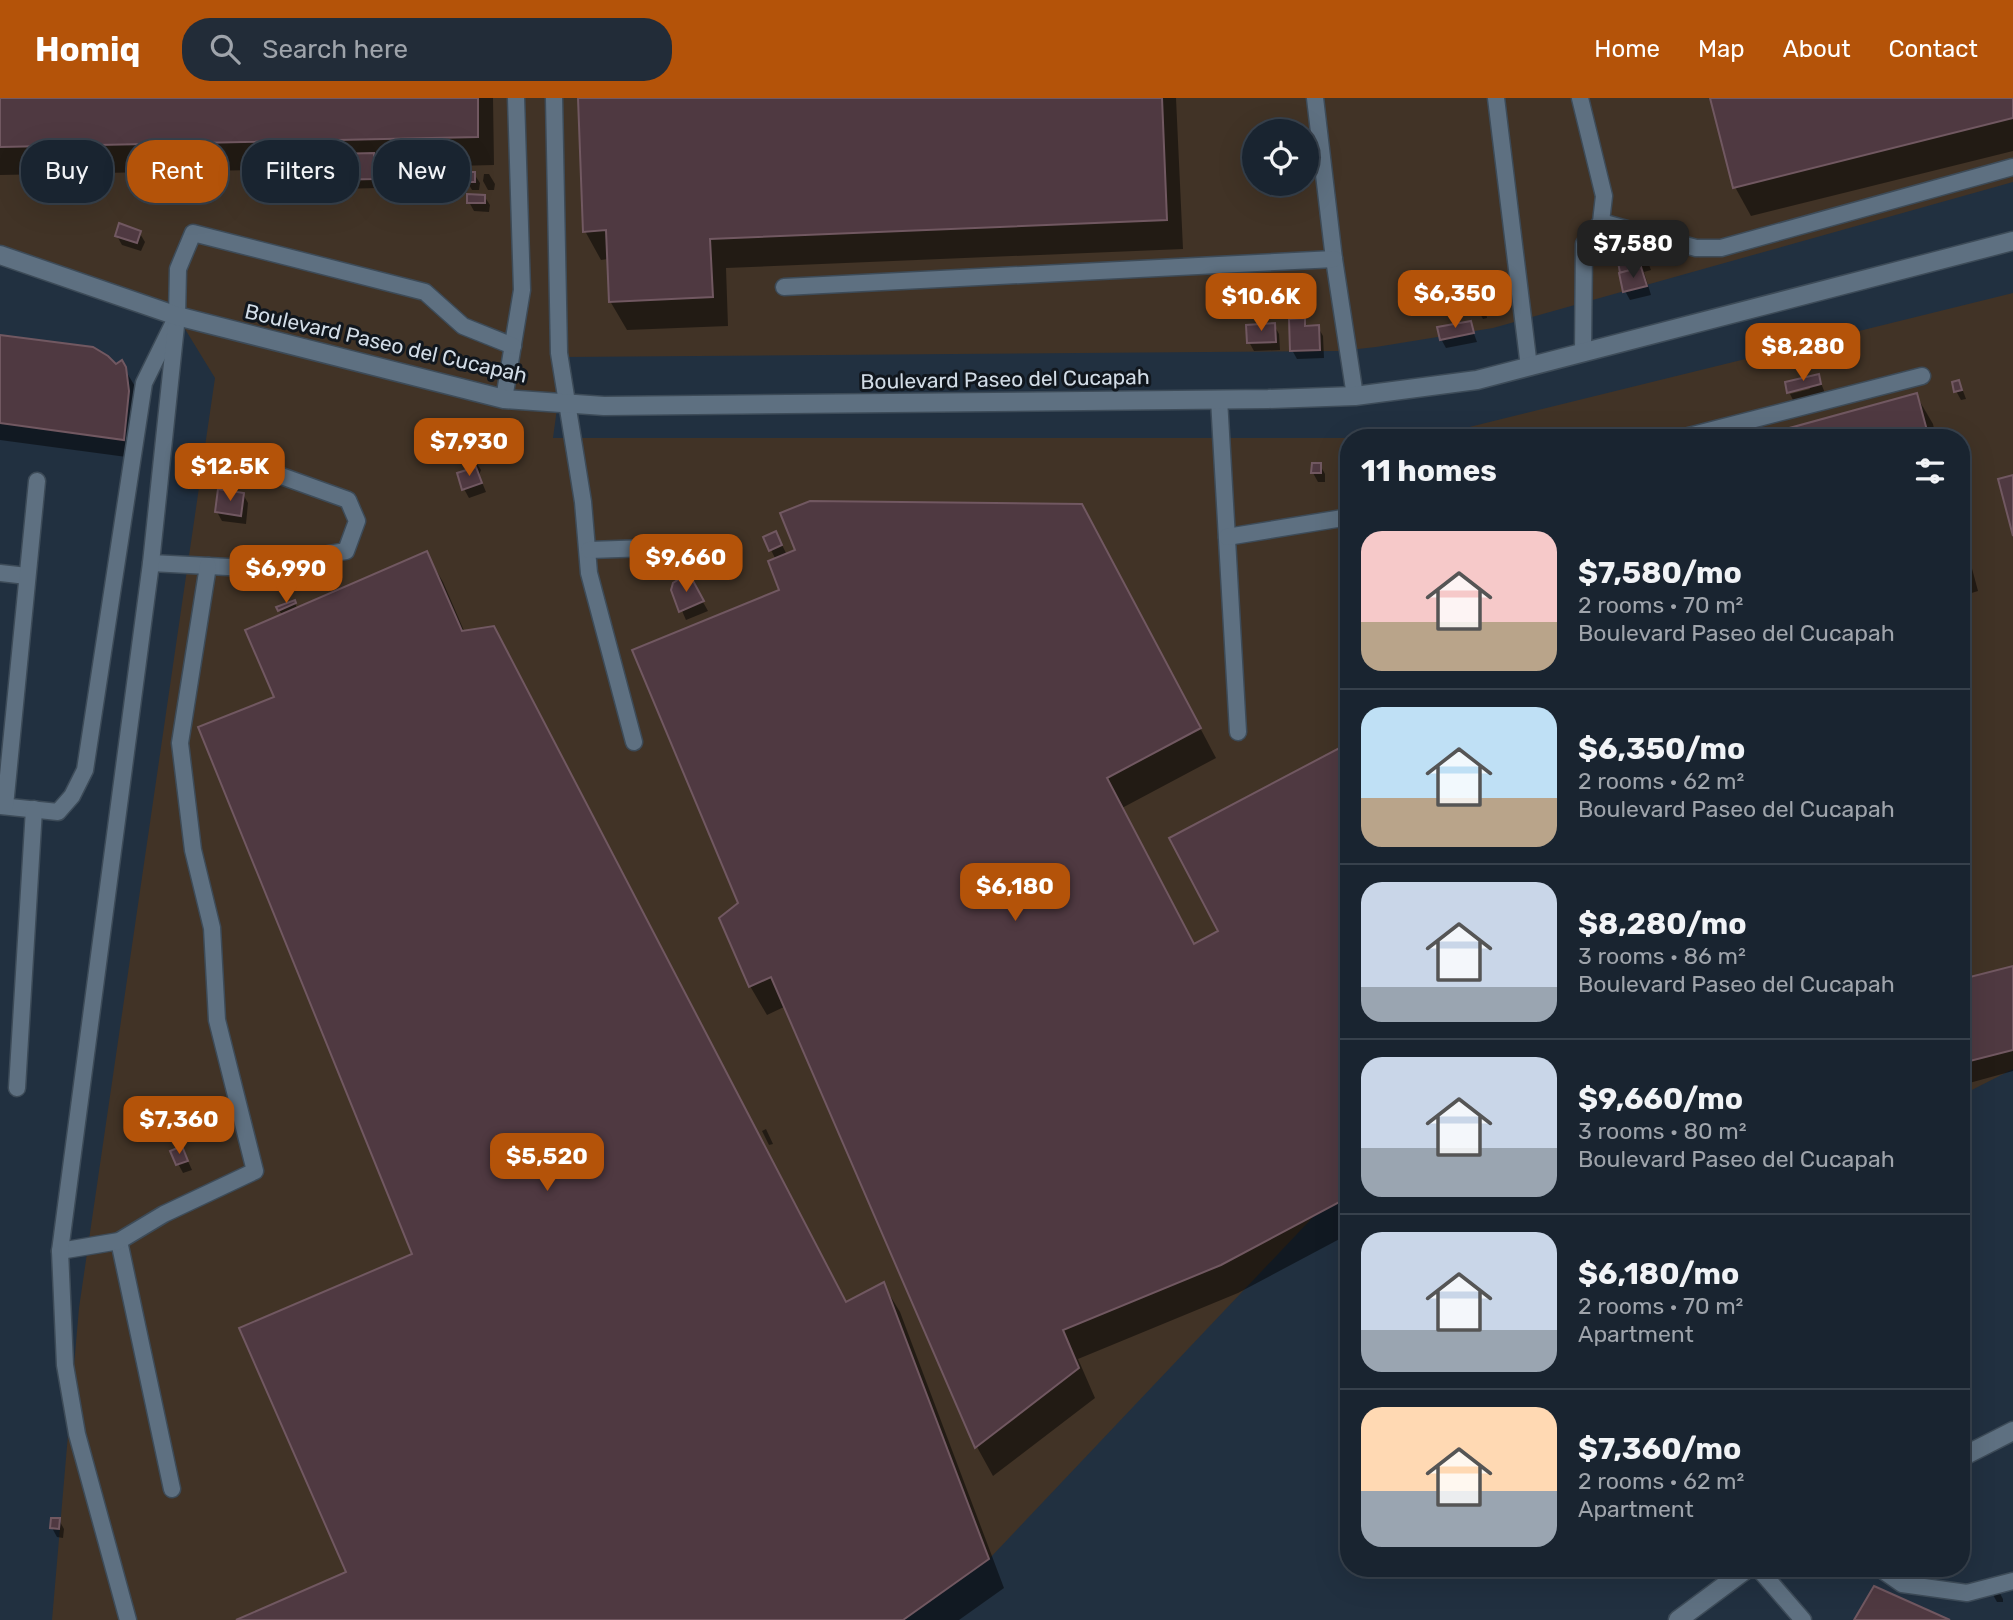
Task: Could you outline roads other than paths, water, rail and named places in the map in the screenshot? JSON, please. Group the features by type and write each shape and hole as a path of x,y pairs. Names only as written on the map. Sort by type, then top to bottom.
{"main road":[{"name":"Boulevard Paseo del Cucapah","path":"0,256 177,316 504,399 632,406 1355,396 1476,380 2013,241"},
{"path":"1970,1453 2013,1431"},
{"path":"1678,1620 1736,1577"}],"lane":[{"path":"504,399 522,290 516,98"},
{"path":"554,98 559,353 583,502 589,573 634,742"},
{"path":"1315,98 1334,259 1355,396"},
{"path":"1496,98 1529,367"},
{"path":"1580,98 1604,196 1601,222 1584,244 1583,353"},
{"path":"1601,222 1696,248 1721,248 2013,167"},
{"path":"128,1620 77,1433 65,1365 60,1251 150,563 177,316 178,269 193,233 425,292 463,326 513,346"},
{"path":"784,288 1334,259"},
{"path":"37,481 18,668 5,747 2,806 58,812 72,796 85,770 144,383 177,316"},
{"path":"1716,429 1923,376"},
{"path":"1219,399 1238,732"},
{"path":"150,563 247,568 346,551 357,522 348,500 259,468"},
{"path":"1227,537 1340,518"},
{"path":"589,550 708,546"},
{"path":"60,1251 119,1241 164,1214 255,1171 217,1020 212,928 193,850 180,743 208,566"},
{"path":"0,573 26,576"},
{"path":"0,666 18,668"},
{"path":"17,1088 34,809"},
{"path":"119,1241 172,1489"},
{"path":"1766,1577 1803,1620"},
{"path":"1892,1577 1902,1584 1967,1593 2013,1581"}]}
